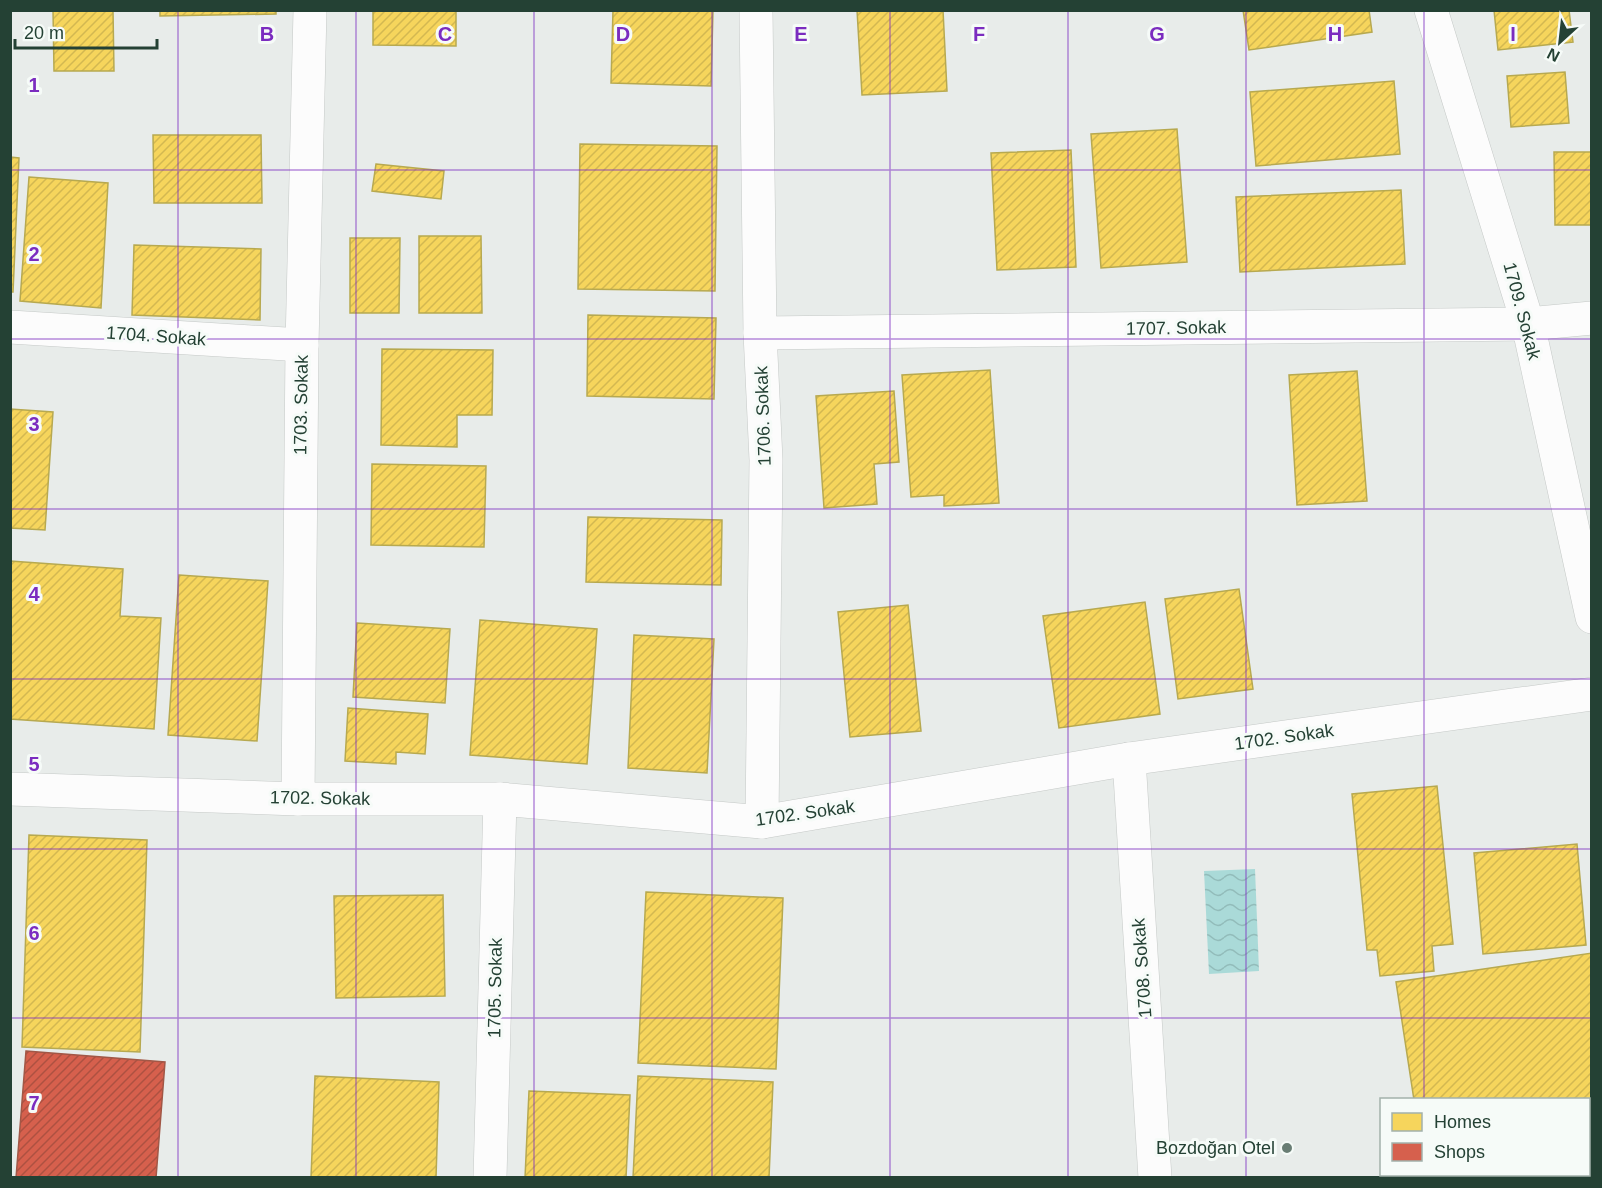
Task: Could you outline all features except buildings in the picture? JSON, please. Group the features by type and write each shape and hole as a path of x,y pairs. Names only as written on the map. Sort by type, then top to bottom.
{"street":[{"name":"1703. Sokak","path":"298,799 302,345 310,10"},
{"name":"1706. Sokak","path":"756,10 760,333 766,460 762,822"},
{"name":"1709. Sokak","path":"1431,10 1528,324 1592,617"},
{"name":"1707. Sokak","path":"760,333 1528,324 1592,318"},
{"name":"1704. Sokak","path":"10,327 302,345"},
{"name":"1702. Sokak","path":"10,789 298,799 500,799 762,822 1129,759 1592,694"},
{"name":"1708. Sokak","path":"1129,759 1155,1178"},
{"name":"1705. Sokak","path":"490,1178 500,799"}],"water":[{"path":"1255,869 1259,971 1209,974 1204,871"}],"place":[{"name":"Bozdoğan Otel","path":"1287,1148"}]}
